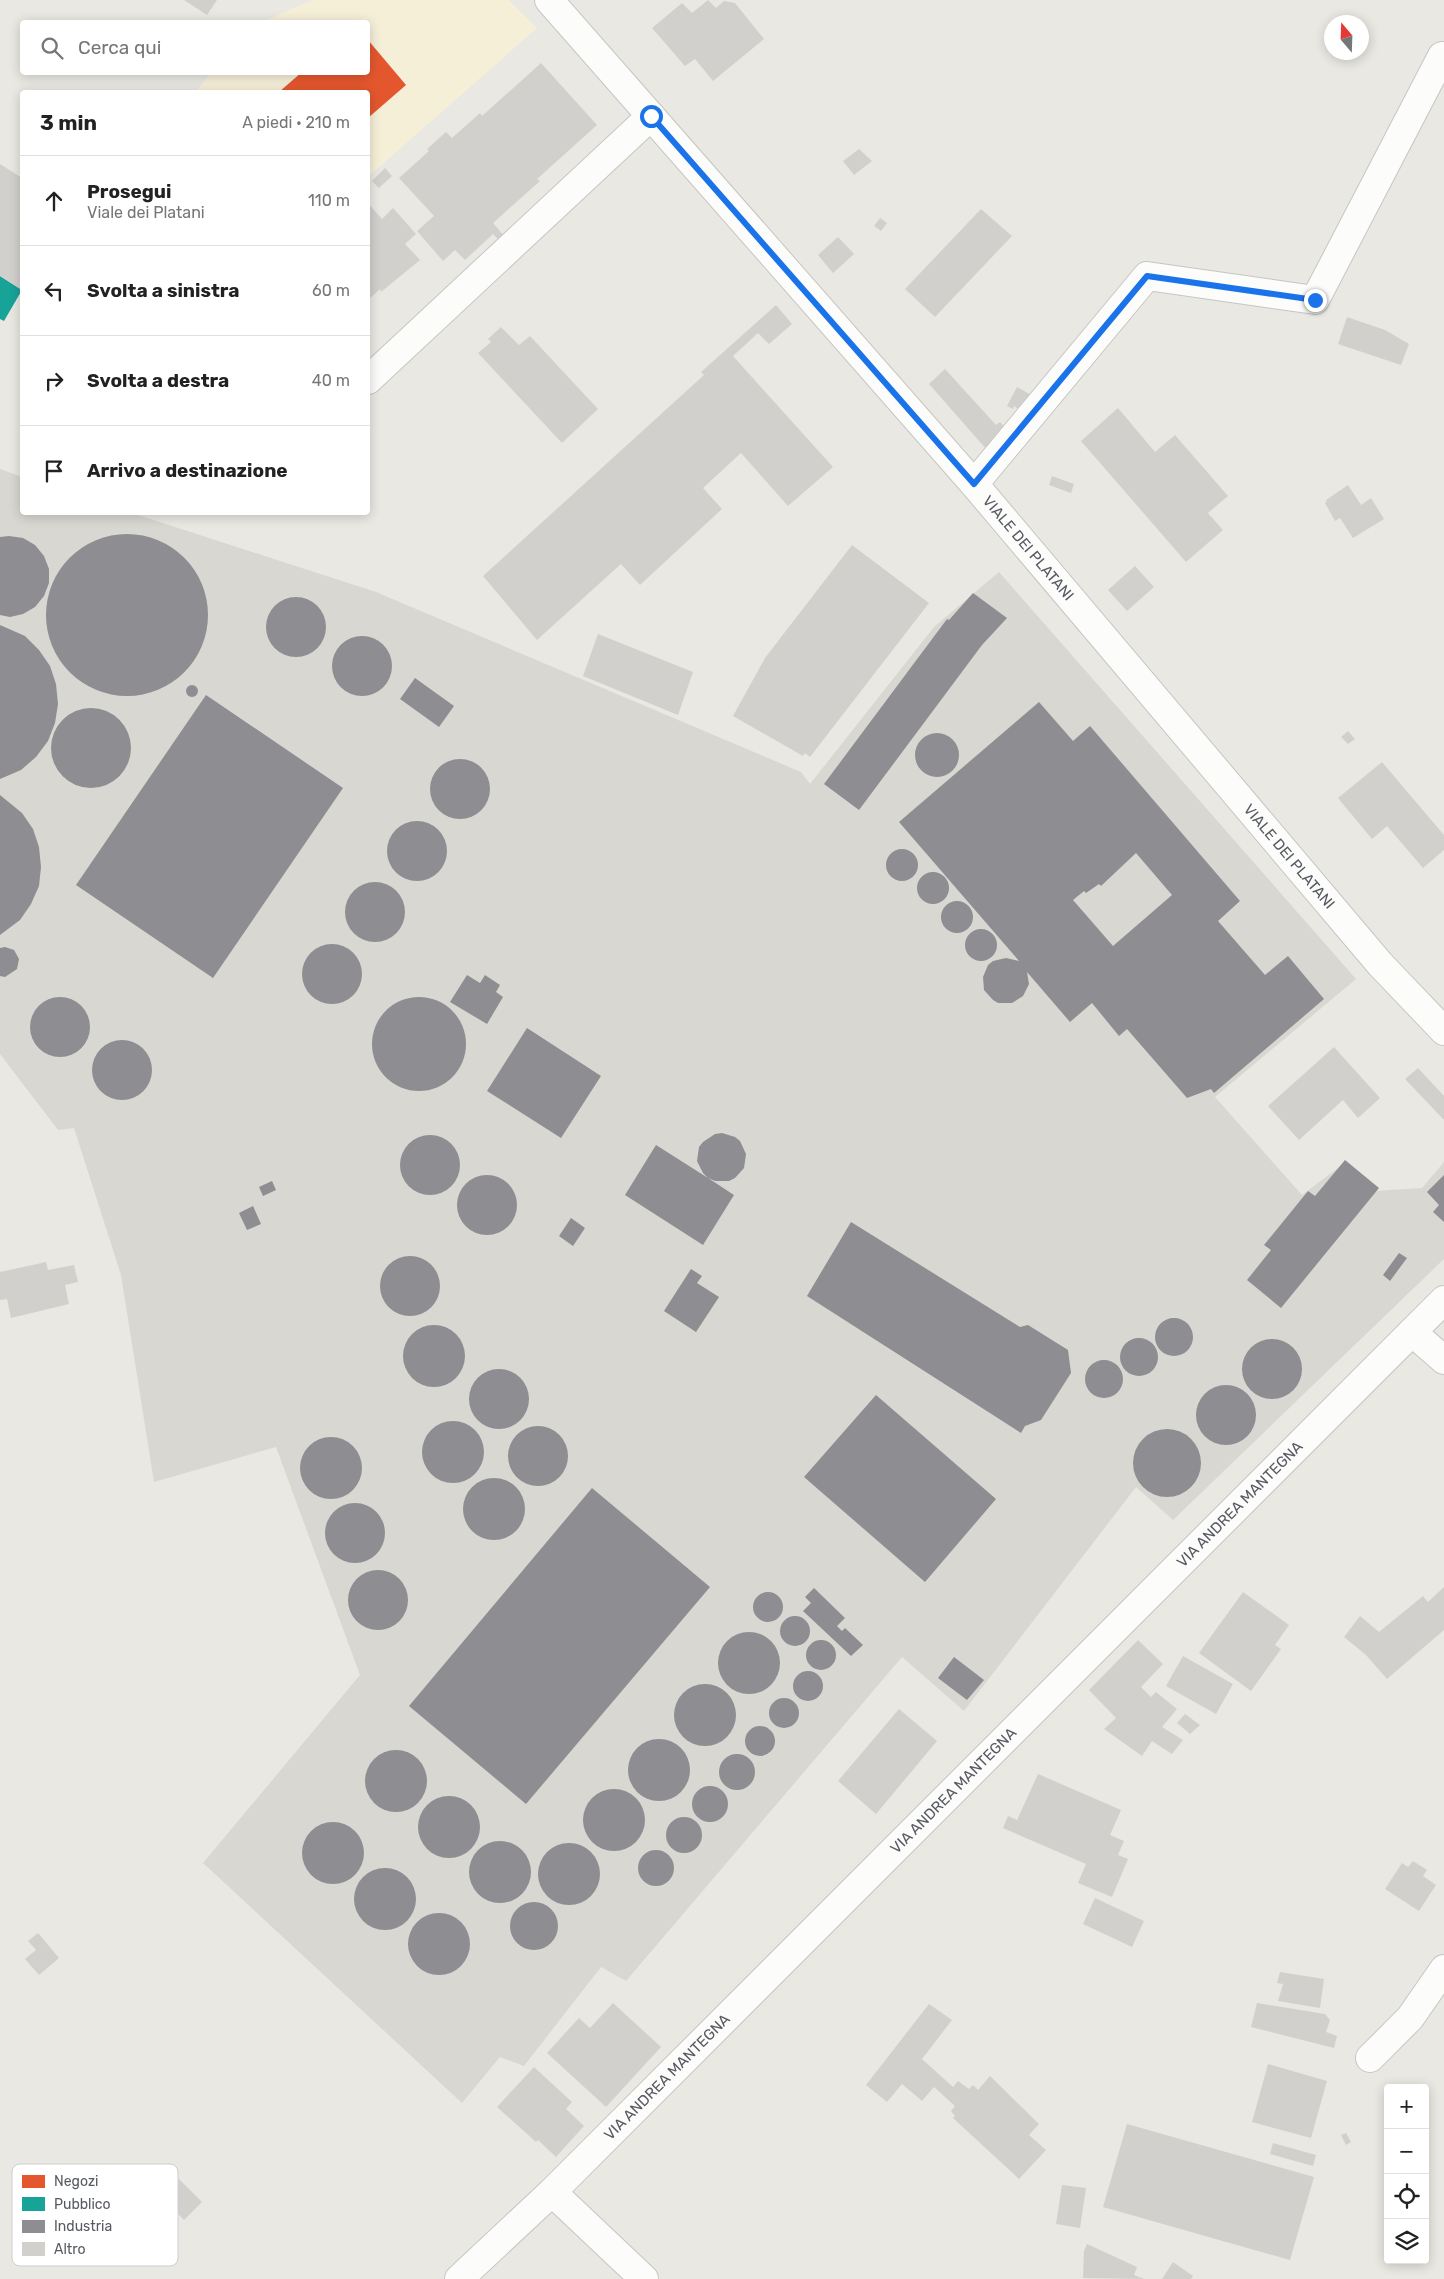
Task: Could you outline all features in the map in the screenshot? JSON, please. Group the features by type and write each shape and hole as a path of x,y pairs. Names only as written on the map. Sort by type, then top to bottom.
{"street":[{"name":"VIALE DEI PLATANI","path":"555,2 651,116 974,484 1380,964 1444,1031"},
{"path":"974,484 1147,276 1315,300 1442,56"},
{"path":"370,378 651,116"},
{"name":"VIA ANDREA MANTEGNA","path":"459,2279 552,2192 1444,1300"},
{"path":"1412,1332 1444,1360"},
{"path":"1370,2058 1410,2018 1444,1969"},
{"path":"552,2192 644,2279"}],"shaded area":[{"path":"312,0 508,0 537,28 370,175 370,90 198,90 209,75 370,75 370,20 267,20"},
{"path":"0,469 20,476 20,515 138,515 376,592 801,772 810,784 934,627 999,572 1356,979 1215,1097 1302,1195 1343,1164 1375,1191 1422,1188 1444,1162 1444,1259 1173,1520 1136,1487 964,1711 902,1657 626,1981 601,1967 524,2066 500,2057 462,2103 203,1863 360,1675 276,1447 154,1482 121,1275 74,1128 58,1130 0,1054"}],"building: Negozi":[{"path":"370,42 406,85 370,116 370,90 281,90 299,75 370,75"}],"building: Pubblico":[{"path":"0,276 20,289 20,293 4,321 0,319"}],"building: Industria":[{"path":"127,534 158,540 184,558 202,584 208,615 202,646 184,672 158,690 127,696 96,690 70,672 52,646 46,615 52,584 70,558 96,540"},
{"path":"0,537 23,538 35,545 44,556 49,569 49,583 44,596 35,607 23,614 10,617 0,615"},
{"path":"973,593 1007,618 982,645 859,810 824,784 947,619 949,620"},
{"path":"290,597 302,597 313,602 321,610 326,621 324,639 313,652 302,657 290,657 279,652 271,644 266,633 266,621 271,610 279,602"},
{"path":"0,625 25,636 39,650 50,666 56,684 58,704 55,723 48,741 36,757 21,770 0,779"},
{"path":"356,636 368,636 379,641 387,649 392,660 390,678 379,691 368,696 356,696 345,691 337,683 332,672 332,660 337,649 345,641"},
{"path":"415,678 454,706 439,727 400,699"},
{"path":"192,685 198,691 192,697 186,691"},
{"path":"206,695 343,788 213,978 76,885"},
{"path":"1039,702 1073,741 1090,726 1240,901 1218,921 1265,975 1288,956 1324,999 1214,1093 1211,1089 1187,1098 1127,1029 1119,1036 1092,1003 1070,1022 1027,972 1029,984 1023,996 1012,1003 998,1003 993,1000 984,990 983,977 988,965 993,961 1006,958 1019,961 899,822","holes":["1136,853 1172,895 1113,946 1073,900 1084,891 1086,893 1099,884 1101,886"]},
{"path":"91,708 106,711 119,720 128,733 131,748 128,763 119,776 106,785 91,788 76,785 63,776 54,763 51,748 54,733 63,720 76,711"},
{"path":"933,733 941,733 953,739 959,755 953,771 941,777 933,777 921,771 915,759 915,751 921,739"},
{"path":"454,759 466,759 477,764 485,772 490,783 488,801 477,814 466,819 454,819 443,814 435,806 430,795 430,783 435,772 443,764"},
{"path":"0,795 22,813 33,829 39,847 41,867 39,886 31,904 20,920 0,935"},
{"path":"411,821 423,821 434,826 442,834 447,845 445,863 434,876 423,881 411,881 400,876 392,868 387,857 387,845 392,834 400,826"},
{"path":"902,849 908,850 913,854 917,859 917,871 913,876 908,880 902,881 896,880 891,876 887,871 886,865 887,859 891,854 896,850"},
{"path":"933,872 939,873 944,877 948,882 948,894 944,899 939,903 933,904 927,903 922,899 918,894 917,888 918,882 922,877 927,873"},
{"path":"369,882 381,882 392,887 400,895 405,906 403,924 392,937 381,942 369,942 358,937 350,929 345,918 345,906 350,895 358,887"},
{"path":"957,901 968,906 973,917 968,928 957,933 946,928 941,917 946,906"},
{"path":"981,929 992,934 997,945 992,956 981,961 970,956 965,945 970,934"},
{"path":"326,944 338,944 349,949 357,957 362,968 360,986 349,999 338,1004 326,1004 315,999 307,991 302,980 302,968 307,957 315,949"},
{"path":"5,947 14,950 19,959 17,969 5,977 0,976 0,948"},
{"path":"467,975 480,983 485,975 500,985 496,992 503,997 487,1024 450,1002"},
{"path":"54,997 66,997 77,1002 85,1010 90,1021 88,1039 77,1052 66,1057 54,1057 43,1052 35,1044 30,1033 30,1021 35,1010 43,1002"},
{"path":"419,997 437,1000 452,1011 463,1026 466,1044 463,1062 452,1077 437,1088 419,1091 401,1088 386,1077 375,1062 372,1044 375,1026 386,1011 401,1000"},
{"path":"527,1028 601,1076 561,1138 487,1091"},
{"path":"116,1040 128,1040 139,1045 147,1053 152,1064 150,1082 139,1095 128,1100 116,1100 105,1095 97,1087 92,1076 92,1064 97,1053 105,1045"},
{"path":"722,1133 735,1137 740,1141 746,1154 744,1168 735,1178 729,1181 715,1181 708,1178 697,1161 699,1147 715,1134"},
{"path":"424,1135 436,1135 447,1140 455,1148 460,1159 458,1177 447,1190 436,1195 424,1195 413,1190 405,1182 400,1171 400,1159 405,1148 413,1140"},
{"path":"656,1145 734,1195 703,1245 625,1195"},
{"path":"1345,1160 1379,1188 1281,1308 1247,1280 1271,1250 1264,1245 1308,1191 1315,1196"},
{"path":"481,1175 493,1175 504,1180 512,1188 517,1199 515,1217 504,1230 493,1235 481,1235 470,1230 462,1222 457,1211 457,1199 462,1188 470,1180"},
{"path":"1444,1175 1444,1222 1433,1212 1439,1205 1427,1192"},
{"path":"272,1181 276,1190 263,1196 259,1187"},
{"path":"253,1206 261,1224 247,1230 239,1213"},
{"path":"571,1218 585,1228 573,1246 559,1236"},
{"path":"851,1222 1020,1327 1028,1325 1068,1350 1071,1373 1041,1420 1025,1426 1021,1433 807,1296"},
{"path":"1399,1253 1407,1258 1390,1281 1383,1275"},
{"path":"404,1256 416,1256 427,1261 435,1269 440,1280 438,1298 427,1311 416,1316 404,1316 393,1311 385,1303 380,1292 380,1280 385,1269 393,1261"},
{"path":"691,1269 702,1276 697,1283 719,1297 696,1332 664,1311"},
{"path":"1174,1318 1187,1324 1193,1337 1187,1350 1174,1356 1161,1350 1155,1337 1161,1324"},
{"path":"434,1325 451,1330 456,1334 460,1339 465,1356 460,1373 456,1378 451,1382 434,1387 417,1382 412,1378 408,1373 403,1356 408,1339 412,1334 417,1330"},
{"path":"1139,1338 1152,1344 1158,1357 1152,1370 1139,1376 1126,1370 1120,1357 1126,1344"},
{"path":"1272,1339 1288,1344 1293,1348 1297,1353 1302,1369 1297,1385 1293,1390 1288,1394 1272,1399 1256,1394 1251,1390 1247,1385 1242,1369 1247,1353 1251,1348 1256,1344"},
{"path":"1104,1360 1117,1366 1123,1379 1117,1392 1104,1398 1091,1392 1085,1379 1091,1366"},
{"path":"493,1369 505,1369 521,1377 527,1387 529,1399 527,1411 521,1421 505,1429 493,1429 477,1421 469,1405 469,1393 477,1377"},
{"path":"1226,1385 1242,1390 1247,1394 1251,1399 1256,1415 1251,1431 1247,1436 1242,1440 1226,1445 1210,1440 1205,1436 1201,1431 1196,1415 1201,1399 1205,1394 1210,1390"},
{"path":"876,1395 996,1499 925,1582 804,1477"},
{"path":"453,1421 465,1424 475,1430 481,1440 484,1452 481,1464 475,1474 465,1480 453,1483 441,1480 431,1474 425,1464 422,1452 425,1440 431,1430 441,1424"},
{"path":"532,1426 544,1426 560,1434 566,1444 568,1456 566,1468 560,1478 544,1486 532,1486 516,1478 508,1462 508,1450 516,1434"},
{"path":"1160,1429 1174,1429 1186,1434 1196,1444 1201,1456 1201,1470 1196,1482 1186,1492 1174,1497 1160,1497 1148,1492 1138,1482 1133,1470 1133,1456 1138,1444 1148,1434"},
{"path":"331,1437 343,1440 353,1446 359,1456 362,1468 359,1480 353,1490 343,1496 331,1499 319,1496 309,1490 303,1480 300,1468 303,1456 309,1446 319,1440"},
{"path":"494,1478 506,1481 516,1487 522,1497 525,1509 522,1521 516,1531 506,1537 494,1540 482,1537 472,1531 466,1521 463,1509 466,1497 472,1487 482,1481"},
{"path":"592,1488 710,1587 526,1804 409,1706"},
{"path":"349,1503 361,1503 377,1511 383,1521 385,1533 383,1545 377,1555 361,1563 349,1563 333,1555 325,1539 325,1527 333,1511"},
{"path":"372,1570 384,1570 400,1578 406,1588 408,1600 406,1612 400,1622 384,1630 372,1630 356,1622 348,1606 348,1594 356,1578"},
{"path":"814,1588 845,1618 837,1626 842,1631 845,1628 863,1645 851,1656 803,1611 811,1603 805,1597"},
{"path":"768,1592 774,1593 782,1601 782,1613 774,1621 768,1622 762,1621 754,1613 753,1607 754,1601 762,1593"},
{"path":"795,1616 801,1617 809,1625 809,1637 801,1645 795,1646 789,1645 781,1637 780,1631 781,1625 789,1617"},
{"path":"749,1632 761,1634 771,1641 778,1651 780,1663 778,1675 771,1685 761,1692 749,1694 737,1692 727,1685 720,1675 718,1663 720,1651 727,1641 737,1634"},
{"path":"821,1640 827,1641 835,1649 835,1661 827,1669 821,1670 815,1669 807,1661 806,1655 807,1649 815,1641"},
{"path":"954,1657 984,1680 967,1700 938,1678"},
{"path":"808,1671 814,1672 822,1680 822,1692 814,1700 808,1701 802,1700 794,1692 793,1686 794,1680 802,1672"},
{"path":"705,1684 717,1686 727,1693 734,1703 736,1715 734,1727 727,1737 717,1744 705,1746 693,1744 683,1737 676,1727 674,1715 676,1703 683,1693 693,1686"},
{"path":"784,1698 790,1699 798,1707 798,1719 790,1727 784,1728 778,1727 770,1719 769,1713 770,1707 778,1699"},
{"path":"760,1726 766,1727 774,1735 774,1747 766,1755 760,1756 754,1755 746,1747 745,1741 746,1735 754,1727"},
{"path":"659,1739 671,1741 681,1748 688,1758 690,1770 688,1782 681,1792 671,1799 659,1801 647,1799 637,1792 630,1782 628,1770 630,1758 637,1748 647,1741"},
{"path":"396,1750 408,1752 418,1759 425,1769 427,1781 425,1793 418,1803 408,1810 396,1812 384,1810 374,1803 367,1793 365,1781 367,1769 374,1759 384,1752"},
{"path":"737,1754 744,1755 750,1759 754,1765 754,1779 750,1785 744,1789 737,1790 730,1789 724,1785 720,1779 719,1772 720,1765 724,1759 730,1755"},
{"path":"710,1786 717,1787 723,1791 727,1797 727,1811 723,1817 717,1821 710,1822 703,1821 697,1817 693,1811 692,1804 693,1797 697,1791 703,1787"},
{"path":"614,1789 626,1791 636,1798 643,1808 645,1820 643,1832 636,1842 626,1849 614,1851 602,1849 592,1842 585,1832 583,1820 585,1808 592,1798 602,1791"},
{"path":"449,1796 461,1798 471,1805 478,1815 480,1827 478,1839 471,1849 461,1856 449,1858 437,1856 427,1849 420,1839 418,1827 420,1815 427,1805 437,1798"},
{"path":"684,1817 691,1818 697,1822 701,1828 701,1842 697,1848 691,1852 684,1853 677,1852 671,1848 667,1842 666,1835 667,1828 671,1822 677,1818"},
{"path":"333,1822 345,1824 355,1831 362,1841 364,1853 362,1865 355,1875 345,1882 333,1884 321,1882 311,1875 304,1865 302,1853 304,1841 311,1831 321,1824"},
{"path":"500,1841 512,1843 522,1850 529,1860 531,1872 529,1884 522,1894 512,1901 500,1903 488,1901 478,1894 471,1884 469,1872 471,1860 478,1850 488,1843"},
{"path":"569,1843 581,1845 591,1852 598,1862 600,1874 598,1886 591,1896 581,1903 569,1905 557,1903 547,1896 540,1886 538,1874 540,1862 547,1852 557,1845"},
{"path":"656,1850 663,1851 669,1855 673,1861 673,1875 669,1881 663,1885 656,1886 649,1885 643,1881 639,1875 638,1868 639,1861 643,1855 649,1851"},
{"path":"385,1868 397,1870 407,1877 414,1887 416,1899 414,1911 407,1921 397,1928 385,1930 373,1928 363,1921 356,1911 354,1899 356,1887 363,1877 373,1870"},
{"path":"534,1902 543,1904 551,1909 556,1917 558,1926 556,1935 551,1943 543,1948 534,1950 525,1948 517,1943 512,1935 510,1926 512,1917 517,1909 525,1904"},
{"path":"439,1913 451,1915 461,1922 468,1932 470,1944 468,1956 461,1966 451,1973 439,1975 427,1973 417,1966 410,1956 408,1944 410,1932 417,1922 427,1915"}],"building: Altro":[{"path":"184,0 217,0 207,15"},
{"path":"708,0 716,8 724,1 735,3 764,39 713,81 695,59 685,66 652,28 682,3 692,13"},
{"path":"541,63 597,125 537,179 540,181 493,223 504,236 499,240 493,234 465,260 455,250 443,261 417,231 434,216 399,178 429,151 427,149 446,132 452,138 480,113 482,116"},
{"path":"859,149 872,161 854,175 843,161"},
{"path":"0,164 20,177 20,289 0,276"},
{"path":"385,168 392,176 379,188 372,181"},
{"path":"370,205 382,219 393,208 416,234 405,244 420,260 381,292 380,289 370,298"},
{"path":"981,209 1012,236 935,317 905,289"},
{"path":"880,218 887,223 881,231 874,226"},
{"path":"838,237 854,254 833,273 818,255"},
{"path":"776,305 792,324 769,344 758,333 733,356 833,467 788,506 741,453 703,488 722,509 640,585 621,564 537,640 483,576 704,375 701,372"},
{"path":"1347,317 1385,330 1409,344 1401,365 1338,344"},
{"path":"501,327 519,345 530,336 598,409 562,443 478,353 491,342 488,339"},
{"path":"945,369 996,425 1000,422 1011,434 995,459 929,384"},
{"path":"1017,387 1035,397 1026,414 1014,406 1013,409 1007,406"},
{"path":"1118,408 1155,452 1175,435 1228,496 1208,513 1223,530 1186,562 1081,441"},
{"path":"1052,476 1074,484 1071,493 1049,485"},
{"path":"1348,485 1361,505 1371,498 1384,519 1353,538 1340,518 1335,521 1325,503 1326,500"},
{"path":"852,545 929,603 810,757 805,753 803,756 733,716 765,658"},
{"path":"1135,566 1154,587 1127,611 1108,590"},
{"path":"598,634 693,672 678,715 583,676"},
{"path":"1348,731 1355,739 1348,744 1341,737"},
{"path":"1382,762 1444,835 1444,850 1423,868 1387,826 1372,839 1338,798"},
{"path":"1334,1047 1380,1098 1358,1118 1343,1100 1299,1140 1268,1106"},
{"path":"1418,1068 1444,1096 1444,1120 1405,1079"},
{"path":"46,1262 48,1270 74,1265 78,1282 65,1285 69,1304 11,1318 7,1299 0,1300 0,1272"},
{"path":"1444,1587 1444,1630 1387,1679 1366,1655 1344,1637 1360,1616 1379,1632 1423,1596 1428,1602"},
{"path":"1243,1592 1289,1625 1275,1645 1281,1649 1251,1691 1199,1653"},
{"path":"1138,1640 1163,1664 1141,1687 1151,1697 1156,1692 1177,1709 1162,1727 1183,1740 1172,1754 1152,1741 1142,1756 1104,1729 1116,1718 1089,1690"},
{"path":"1183,1656 1233,1684 1216,1714 1166,1686"},
{"path":"899,1709 937,1741 876,1814 838,1781"},
{"path":"1185,1714 1200,1725 1190,1734 1177,1723"},
{"path":"1038,1774 1121,1810 1110,1835 1124,1841 1118,1855 1128,1859 1112,1897 1078,1883 1086,1864 1003,1828 1008,1816 1017,1820"},
{"path":"1413,1861 1427,1870 1423,1876 1436,1885 1419,1911 1385,1889 1402,1863 1408,1867"},
{"path":"1095,1898 1144,1921 1132,1947 1083,1924"},
{"path":"38,1933 59,1958 39,1975 25,1959 36,1950 28,1941"},
{"path":"1280,1972 1324,1979 1320,2008 1278,2001 1283,1984 1277,1983"},
{"path":"613,2003 661,2047 606,2107 547,2053 579,2018 590,2028"},
{"path":"1257,2003 1325,2014 1330,2020 1326,2032 1337,2036 1334,2048 1251,2027"},
{"path":"929,2004 952,2020 922,2059 953,2087 958,2081 969,2089 973,2085 978,2090 990,2076 1039,2124 1029,2135 1046,2150 1019,2179 953,2118 955,2116 951,2111 955,2106 934,2087 922,2101 902,2084 887,2102 866,2085"},
{"path":"1268,2064 1327,2081 1311,2138 1252,2122"},
{"path":"534,2067 572,2102 566,2109 584,2126 556,2157 497,2107"},
{"path":"1127,2124 1314,2177 1290,2260 1103,2207"},
{"path":"1346,2133 1351,2142 1346,2145 1341,2135"},
{"path":"1273,2143 1316,2155 1313,2166 1270,2154"},
{"path":"178,2178 202,2202 184,2220 178,2214"},
{"path":"1062,2185 1086,2188 1080,2228 1056,2224"},
{"path":"1087,2244 1137,2267 1134,2275 1144,2279 1083,2278 1084,2251"},
{"path":"1173,2262 1193,2276 1191,2279 1162,2279"}],"route":[{"path":"651,116 974,484 1147,276 1315,300"}]}
